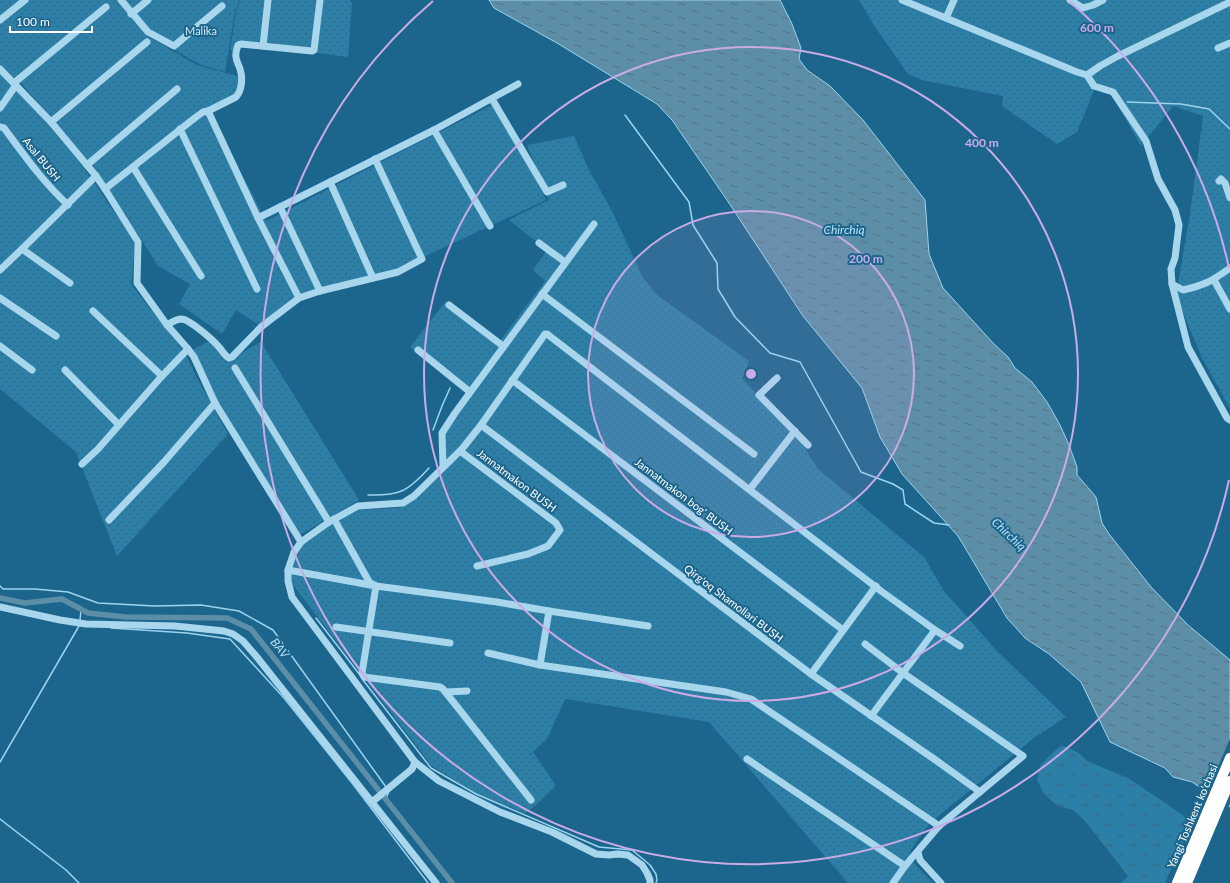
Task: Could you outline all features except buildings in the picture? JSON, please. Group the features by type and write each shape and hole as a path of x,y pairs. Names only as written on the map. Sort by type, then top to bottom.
{"highway":[{"name":"Yangi Toshkent ko‘chasi","path":"1187,883 1230,758"},
{"name":"Yangi Toshkent ko‘chasi","path":"1177,883 1230,781"}],"street":[{"path":"0,20 25,0"},
{"path":"121,0 131,14 148,32 174,46 222,6"},
{"path":"131,14 148,0"},
{"path":"263,46 268,0"},
{"path":"105,189 200,114 203,112 208,112 236,97 241,84 240,69 236,58 238,45 314,50 320,0"},
{"path":"902,0 1087,75 1094,86 1113,92 1146,141 1158,179 1176,210 1179,226 1175,258 1171,269 1172,284 1188,347 1229,418"},
{"path":"946,18 954,0"},
{"path":"1070,0 1083,8 1104,0"},
{"path":"1087,75 1106,62 1230,2"},
{"path":"0,108 15,84 106,7"},
{"path":"52,122 147,42"},
{"path":"1218,48 1230,43"},
{"path":"0,69 52,122 105,189 138,242 137,283 167,325 194,357 215,403 301,542"},
{"path":"258,218 434,130 518,84"},
{"path":"87,166 177,89"},
{"path":"492,99 548,192 563,185"},
{"path":"208,112 258,218 299,298"},
{"name":"Asal BUSH","path":"0,127 4,128 27,159 68,205"},
{"path":"180,129 257,289"},
{"path":"434,130 490,226"},
{"path":"167,325 175,320 183,319 191,322 218,346 226,357 229,358 232,357 261,327 299,298 320,291 398,272 422,259 375,160"},
{"path":"133,166 201,276"},
{"path":"0,270 96,176"},
{"path":"1219,181 1221,179 1225,183 1230,198"},
{"path":"330,182 373,278"},
{"path":"280,207 320,291"},
{"path":"443,467 442,433 503,346 594,224"},
{"path":"539,243 565,262"},
{"path":"22,249 70,283"},
{"path":"1172,284 1183,290 1199,287 1214,280 1230,268"},
{"path":"1214,280 1230,309"},
{"path":"542,294 754,454"},
{"path":"0,298 56,336"},
{"path":"449,305 503,346"},
{"path":"93,311 162,376"},
{"path":"650,883 647,873 642,865 628,855 596,854 552,832 500,812 439,781 416,762 292,597 288,581 288,570 294,552 301,542 332,521 358,506 403,503 414,496 460,451 545,334 547,334 876,586 935,630 960,646"},
{"path":"0,346 32,370"},
{"path":"82,464 98,449 162,376 188,349"},
{"path":"418,350 470,392"},
{"path":"234,368 370,583 376,586"},
{"path":"66,370 120,425"},
{"path":"777,378 759,395 808,444"},
{"name":"Jannatmakon bog' BUSH","path":"512,380 843,630"},
{"path":"108,520 164,462 215,403"},
{"name":"Qirg'oq Shamollari BUSH","path":"481,424 811,674 980,792"},
{"path":"750,489 795,432"},
{"name":"Jannatmakon BUSH","path":"460,451 556,523 560,530 548,546 528,554 477,566"},
{"path":"288,570 376,586 497,602 549,612 648,626"},
{"path":"364,677 362,673 376,586"},
{"path":"811,674 876,586"},
{"path":"0,607 86,624 175,626 224,631 233,634 243,641 256,656 374,800 436,883"},
{"path":"540,665 549,612"},
{"path":"336,627 450,643"},
{"path":"871,716 935,630"},
{"path":"865,644 903,673 1023,756 939,826 905,866 893,883"},
{"path":"488,653 540,665 726,692 751,699 939,826"},
{"path":"356,683 364,677 440,687 446,692 532,800"},
{"path":"446,692 467,691"},
{"path":"747,760 905,866"},
{"path":"374,800 412,769 416,762"},
{"path":"918,852 920,860 941,883"}],"green space":[{"path":"0,0 118,0 147,36 197,65 244,78 242,95 209,110 266,221 498,102 546,200 376,279 301,297 262,327 236,310 222,334 179,304 190,284 158,266 106,184 17,78 15,80 0,64"},
{"name":"Malika","path":"121,0 239,0 235,12 225,72 199,64 148,35"},
{"path":"240,0 350,0 350,2 352,2 348,57 239,43 236,51 230,50 236,12"},
{"path":"859,0 1230,0 1230,408 1202,358 1177,298 1203,116 1173,106 1141,146 1112,95 1094,90 1077,132 1057,144 1002,106 1003,96 922,80 908,74 875,27"},
{"path":"0,72 72,153 131,237 134,245 134,262 131,284 185,353 228,434 117,556 76,452 0,389"},
{"path":"574,136 589,170 612,211 643,278 657,295 749,361 742,379 794,431 818,469 924,557 944,591 997,651 1066,717 1034,738 930,823 910,851 911,860 933,883 848,883 709,722 565,699 547,739 533,752 556,786 534,807 525,813 477,794 432,766 290,581 291,569 297,552 307,539 355,510 398,508 405,506 418,497 443,466 443,434 467,393 410,347 446,301 499,342 545,281 533,270 547,250 509,220 549,200 527,145"},
{"path":"215,338 231,359 261,342 359,500 300,535 214,396 192,350"},
{"path":"1062,745 1079,753 1087,761 1128,778 1192,822 1165,883 1121,883 1128,876 1085,821 1073,810 1058,806 1044,794 1037,780 1040,766"}],"water":[{"name":"Chirchiq","path":"489,0 780,0 792,24 801,48 799,59 807,70 830,86 863,120 925,200 929,254 943,288 993,343 1008,357 1015,368 1032,382 1047,402 1069,445 1077,467 1077,475 1096,497 1102,523 1109,534 1151,587 1188,625 1230,660 1230,807 1192,782 1173,777 1165,768 1110,742 1081,682 1049,654 1025,638 1007,618 958,536 902,474 880,437 862,388 803,316 729,203 672,120 657,104 557,43 494,8"}],"pier":[{"path":"1230,739 1230,803 1228,808 1206,794"}],"waterway":[{"path":"1127,102 1181,104 1209,109 1230,129"},
{"path":"625,115 689,202 693,225 717,263 718,289 735,317 770,353 800,362 861,472 893,484 903,490 905,504 934,523 949,525"},
{"path":"433,430 450,388"},
{"path":"368,495 396,493 403,490 415,482 429,468"},
{"path":"0,586 3,589 35,589 68,592 98,603 155,606 201,605 239,611 273,630 386,787"},
{"name":"BAV","path":"0,598 25,603 62,599 88,613 126,617 227,618 251,629 452,883"},
{"path":"80,620 81,610"},
{"path":"316,618 360,675"},
{"path":"0,762 79,626"},
{"path":"111,628 187,633 230,639 284,698 352,783 428,883"},
{"path":"363,680 431,768 476,794 599,847 632,850 650,865 656,874 656,883"},
{"path":"386,799 389,791"},
{"path":"0,819 66,870 79,883"}]}
